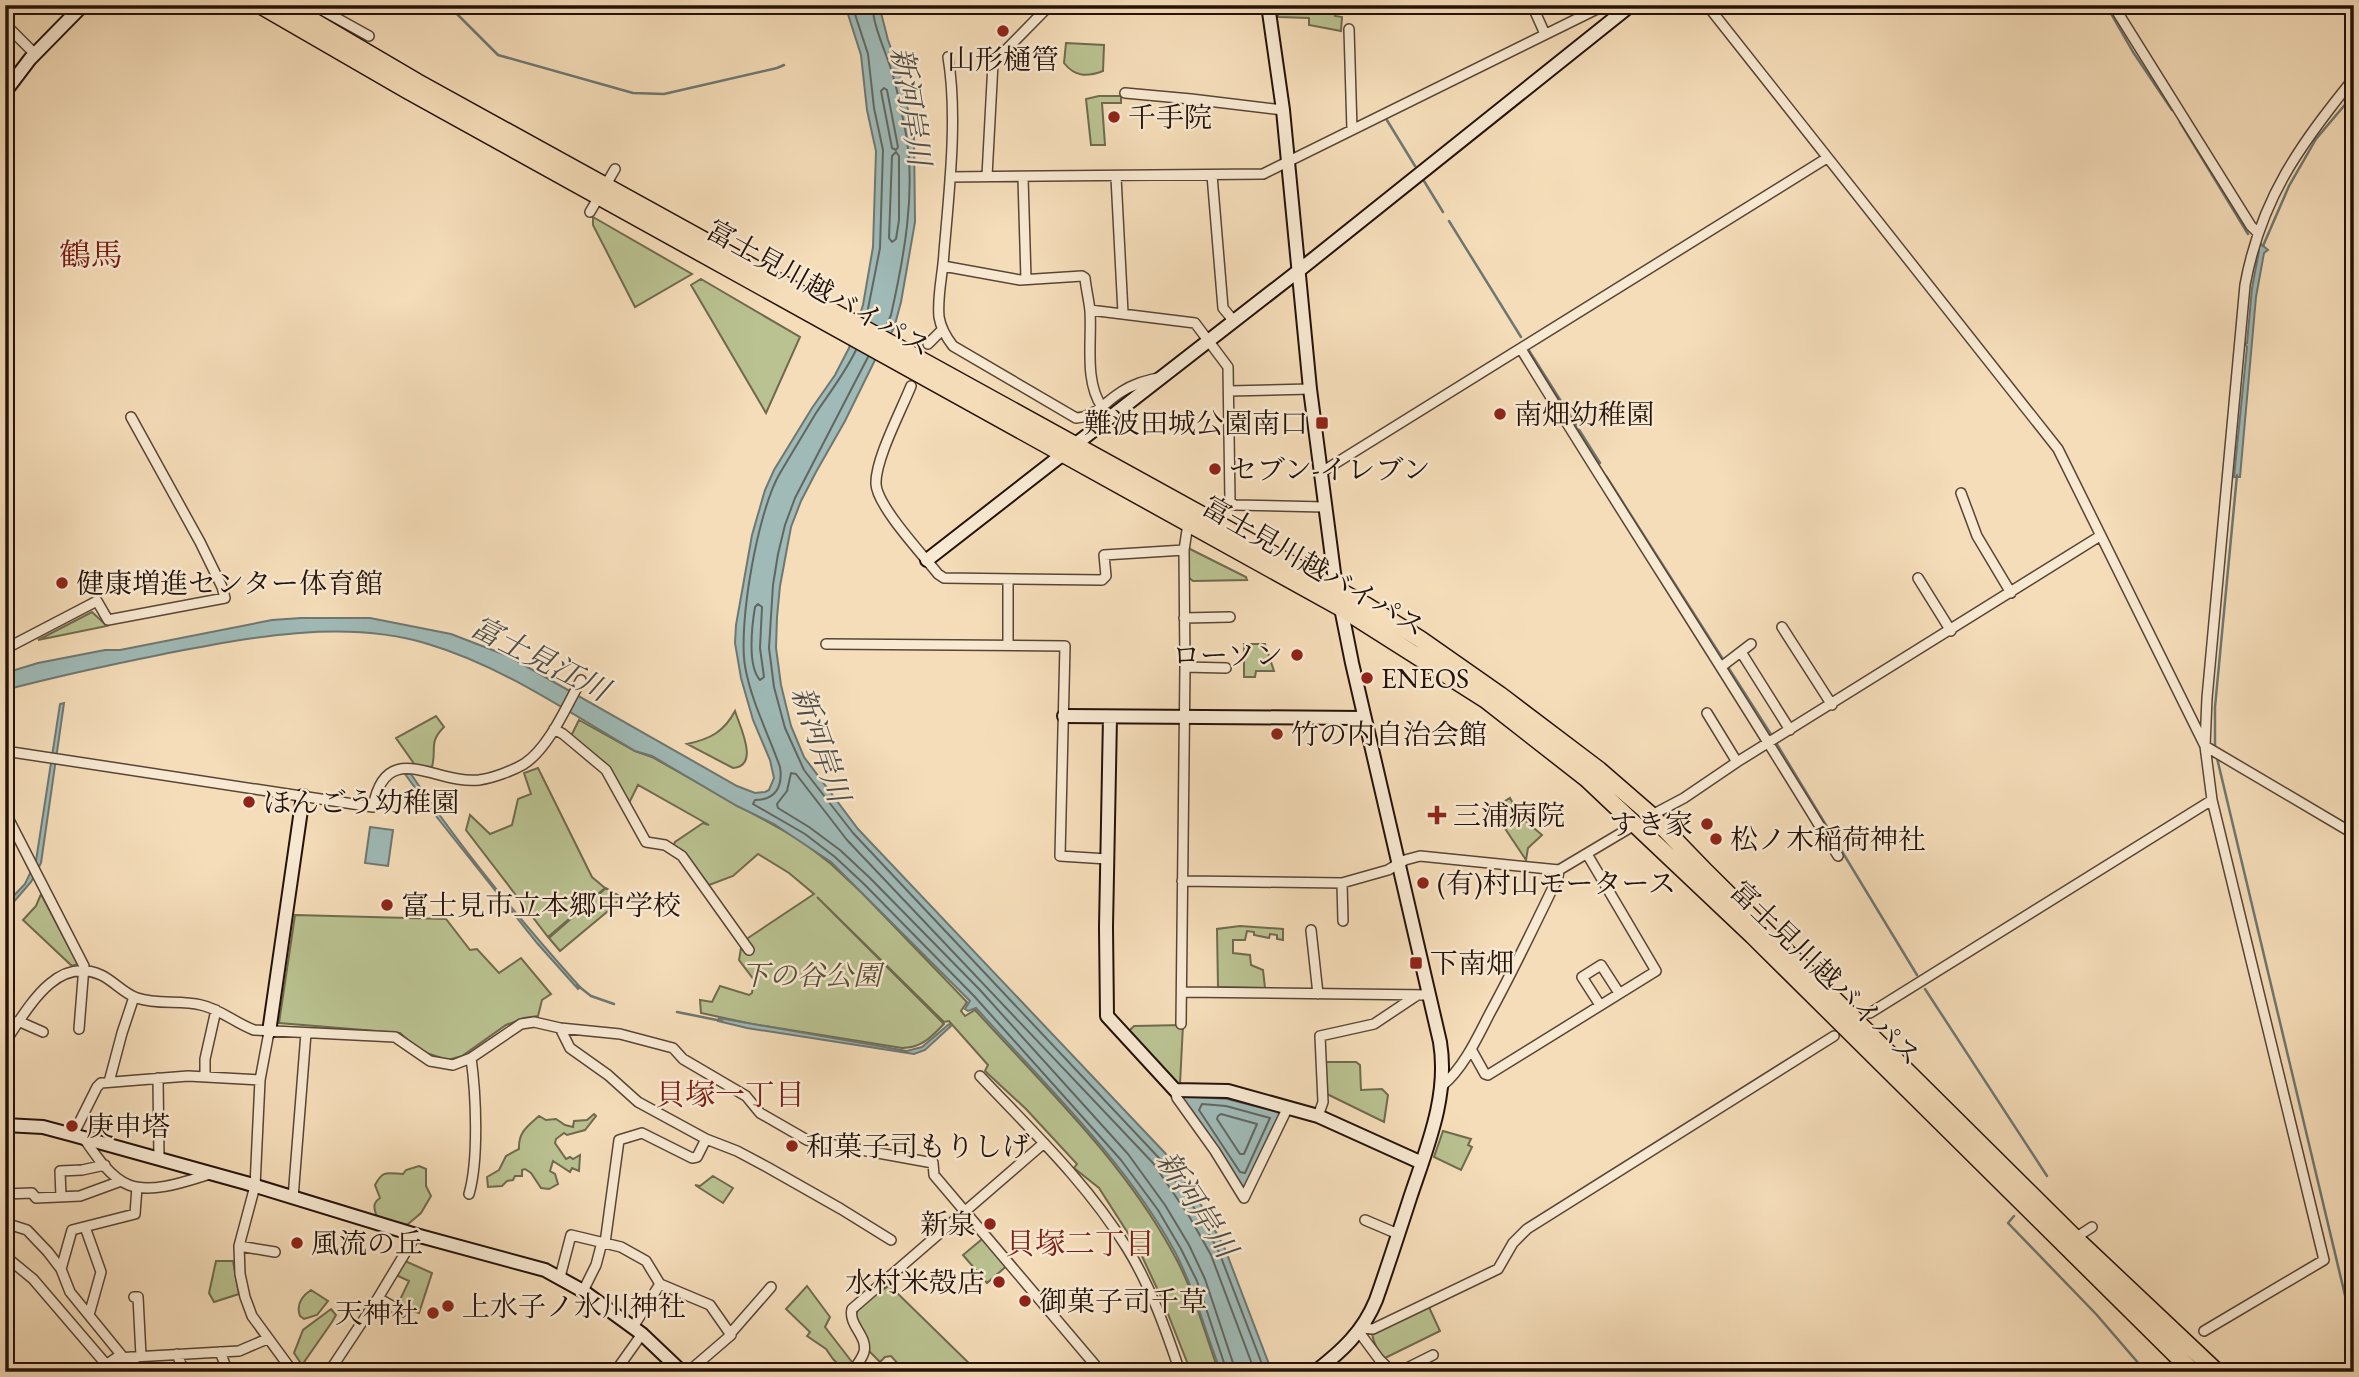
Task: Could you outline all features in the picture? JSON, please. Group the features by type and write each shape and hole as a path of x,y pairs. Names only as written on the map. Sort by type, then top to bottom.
{"highway":[{"name":"富士見川越バイパス","path":"260,5 904,357 1077,444 1402,627 1500,695 1593,765 1652,816 2070,1242 2193,1372"},
{"name":"富士見川越バイパス","path":"286,5 603,191"},
{"name":"富士見川越バイパス","path":"904,357 1063,454 1389,637 1504,713 1587,779 2070,1242 2218,1372"}],"street":[{"path":"5,92 35,54 83,5"},
{"path":"313,5 369,36"},
{"path":"987,176 993,63 1050,5"},
{"path":"1268,5 1283,110 1297,272 1324,507 1340,608 1399,864 1423,995 1443,1056 1443,1085 1436,1119 1376,1300 1360,1330 1345,1348 1315,1372"},
{"path":"1532,5 1545,34"},
{"path":"927,560 1297,272 1631,5"},
{"path":"1707,5 2058,449 2205,746 2354,834"},
{"path":"2113,5 2257,232"},
{"path":"950,177 1263,174 1288,164 1603,6 1619,15"},
{"path":"5,24 35,54"},
{"path":"1349,29 1352,130"},
{"path":"948,57 951,83 950,177 938,301 942,330 953,346 1076,418 1088,418 1138,382 1161,377"},
{"path":"2204,1331 2324,1260 2212,800 2205,746 2212,626 2245,285 2257,232 2274,194 2298,150 2354,78"},
{"path":"1125,93 1283,110"},
{"path":"1320,473 1827,158"},
{"path":"590,212 615,169"},
{"path":"1212,175 1223,308 1233,320"},
{"path":"1116,177 1123,313"},
{"path":"1023,178 1026,279"},
{"path":"943,266 1026,279 1085,278 1090,310 1091,369 1095,398 1102,407"},
{"path":"1090,310 1191,322 1209,339 1228,367 1230,501 1234,505 1324,507"},
{"path":"928,344 942,330"},
{"path":"1521,349 1597,473 1773,742 1838,856"},
{"path":"911,386 878,467 878,496 938,574 944,578 1102,580 1106,576 1104,555 1184,550"},
{"path":"1229,391 1310,389"},
{"path":"5,649 97,601 108,620 225,598 200,542 131,417"},
{"path":"1961,493 1977,537 2011,593"},
{"path":"1181,1024 1184,550 1188,524"},
{"path":"1182,881 1342,883 1388,870 1419,856 1559,870 1684,798 1737,762 2101,536"},
{"path":"1918,578 1951,631"},
{"path":"1008,579 1008,645"},
{"path":"1184,618 1230,617"},
{"path":"1783,626 1832,705"},
{"path":"826,644 1065,646 1060,856 1107,859"},
{"path":"1724,665 1751,644"},
{"path":"1741,652 1790,730"},
{"path":"1185,667 1226,668"},
{"path":"5,751 373,807 382,779 396,771 415,769 479,779 522,765 537,754 581,680"},
{"path":"1706,713 1737,762"},
{"path":"1064,716 1364,718"},
{"path":"1110,717 1107,1016 1175,1090 1177,1098 1244,1198 1288,1107"},
{"path":"556,725 606,771 646,842 665,845 682,856 749,950"},
{"path":"293,1372 252,1316 244,1297 239,1246 255,1186 260,1080 303,796"},
{"path":"1870,1013 2212,800"},
{"path":"5,813 85,971 79,1029"},
{"path":"1471,1049 1488,1075 1656,971 1587,854"},
{"path":"1443,1085 1451,1079 1471,1049 1521,956 1559,870"},
{"path":"1342,883 1343,921"},
{"path":"1311,930 1318,994"},
{"path":"1600,1005 1582,976 1601,965 1619,993"},
{"path":"5,1042 26,1008 47,986 70,973 85,971 103,976 134,997 146,1001 199,1004 216,1010 241,1025 268,1032 395,1037 430,1061 442,1065 453,1065 471,1058 521,1024 534,1022 560,1028 620,1034 673,1048 683,1059 746,1096 760,1114 807,1140 933,1163 934,1175 1101,1372"},
{"path":"1182,992 1423,995"},
{"path":"1318,1116 1323,1102 1320,1037 1374,1024 1423,995"},
{"path":"109,1082 134,997"},
{"path":"205,1077 205,1059 216,1010"},
{"path":"18,1021 43,1031"},
{"path":"560,1028 570,1048 608,1075 638,1102 706,1139 767,1167 891,1240"},
{"path":"293,1198 306,1033"},
{"path":"1360,1330 1373,1329 1498,1269 1513,1243 1527,1229 1834,1036"},
{"path":"469,1194 475,1116 471,1058"},
{"path":"980,1076 1090,1193 1128,1249 1155,1305 1180,1372"},
{"path":"78,1136 97,1087 109,1082 205,1077 260,1080"},
{"path":"159,1078 159,1158"},
{"path":"1175,1090 1228,1091 1288,1107 1318,1116 1422,1163"},
{"path":"5,1125 43,1127 78,1136 416,1235 531,1265 560,1277 583,1291 637,1331 682,1372"},
{"path":"583,1291 596,1265 601,1246 605,1243 620,1140 642,1133 692,1158 697,1157 706,1139"},
{"path":"78,1136 121,1181 137,1187 153,1188 211,1173"},
{"path":"852,1372 864,1346 852,1321 852,1308 1044,1143"},
{"path":"61,1197 60,1171 105,1165"},
{"path":"5,1194 32,1193 36,1198 80,1196 121,1181"},
{"path":"61,1269 72,1230 135,1214 137,1187"},
{"path":"1365,1220 1398,1234"},
{"path":"5,1223 27,1230 35,1237 61,1269 70,1292 89,1315 132,1357 139,1372"},
{"path":"85,1227 101,1272 89,1315"},
{"path":"2070,1242 2092,1227"},
{"path":"329,1372 379,1298 416,1235"},
{"path":"560,1277 571,1235 621,1247 646,1261 660,1283 710,1305 730,1334"},
{"path":"239,1246 275,1252"},
{"path":"5,1256 33,1279 105,1363"},
{"path":"615,1372 660,1283"},
{"path":"688,1372 730,1334 771,1287"},
{"path":"132,1357 138,1297 134,1297"},
{"path":"379,1298 402,1312"},
{"path":"1360,1330 1379,1359 1392,1372"},
{"path":"96,1372 105,1363 132,1357 220,1352 249,1348 267,1339"},
{"path":"220,1352 228,1372"},
{"path":"177,1354 184,1372"},
{"path":"1399,1372 1433,1355"}],"green space":[{"path":"1277,5 1337,5 1335,16 1342,17 1341,31 1309,25 1309,18 1278,17"},
{"path":"1066,43 1104,45 1103,71 1087,75 1072,71 1064,63"},
{"path":"1121,96 1121,103 1102,103 1105,145 1091,145 1086,99"},
{"path":"593,217 692,274 635,307 593,225"},
{"path":"701,279 800,337 766,413 691,285"},
{"path":"1188,548 1246,577 1247,580 1193,581 1188,577"},
{"path":"92,612 107,626 38,640"},
{"path":"1244,644 1265,644 1274,671 1256,671 1255,677 1244,677"},
{"path":"735,711 747,753 741,766 733,768 687,744 716,734"},
{"path":"436,716 444,727 434,742 432,767 415,765 396,738"},
{"name":"下の谷公園","path":"579,720 635,751 652,757 800,840 862,893 967,1002 961,1011 965,1016 975,1010 1082,1126 1131,1187 1180,1267 1219,1372 1191,1372 1140,1252 1099,1188 1074,1168 1077,1164 1026,1109 985,1071 988,1065 949,1021 944,1022 817,897 944,1024 939,1029 921,1044 902,1048 701,1013 700,1000 712,1002 720,986 749,995 752,993 754,980 739,960 742,942 814,894 789,873 758,854 733,876 709,885 686,855 673,846 703,823 709,825 638,785 628,805 611,771 571,736"},
{"path":"538,768 592,877 605,888 548,937 466,830 470,815 490,834 512,825 518,799 531,794 524,773"},
{"path":"1510,798 1521,817 1542,835 1528,848 1526,860 1492,809"},
{"path":"606,888 621,897 560,951 549,938"},
{"path":"41,894 78,964 72,966 23,920 36,906"},
{"path":"295,915 446,919 470,950 477,949 499,973 521,958 551,994 542,1000 538,1016 506,1025 462,1056 448,1060 420,1051 400,1033 279,1023"},
{"path":"1240,926 1283,929 1283,940 1277,939 1277,935 1270,934 1269,938 1247,931 1245,940 1233,940 1233,953 1250,955 1251,965 1263,970 1265,988 1218,987 1217,929"},
{"path":"1183,1025 1180,1084 1168,1084 1124,1036 1134,1026"},
{"path":"1327,1062 1356,1062 1360,1065 1361,1090 1382,1089 1388,1095 1384,1122 1327,1094"},
{"path":"594,1114 596,1116 585,1130 567,1135 564,1133 556,1139 555,1143 566,1159 580,1155 579,1171 572,1168 570,1172 553,1161 550,1171 555,1174 558,1184 549,1189 541,1188 525,1169 522,1170 522,1176 515,1176 502,1186 488,1187 487,1177 499,1170 506,1156 519,1149 522,1134 539,1116 546,1120 556,1119 573,1127 574,1121 587,1120"},
{"path":"1443,1131 1471,1139 1468,1145 1472,1147 1461,1170 1434,1157"},
{"path":"419,1166 426,1169 426,1186 431,1196 421,1213 407,1225 377,1217 374,1206 380,1198 375,1185 380,1177 389,1173 403,1174 406,1170"},
{"path":"713,1176 733,1188 723,1203 695,1185 700,1186"},
{"path":"987,1235 1010,1263 987,1283 963,1255"},
{"path":"216,1261 233,1261 239,1294 214,1302 209,1293"},
{"path":"405,1261 432,1273 419,1313 397,1306 409,1281 396,1275"},
{"path":"807,1286 830,1317 825,1327 852,1362 846,1372 826,1349 807,1336 810,1332 786,1309"},
{"path":"891,1287 978,1372 901,1372 902,1368 891,1356 880,1362 869,1351 856,1315 864,1303"},
{"path":"311,1290 328,1301 317,1315 304,1319 300,1316 299,1305"},
{"path":"1428,1305 1440,1331 1385,1358 1376,1347 1372,1334"},
{"path":"331,1309 336,1315 302,1365 294,1353 303,1330"}],"water":[{"name":"新河岸川","path":"845,5 879,5 899,71 914,136 915,222 894,328 816,472 791,527 780,586 776,648 791,726 804,757 858,829 1165,1153 1203,1208 1225,1249 1272,1372 1221,1372 1182,1266 1133,1186 1083,1124 976,1008 968,1011 965,1009 970,1001 831,862 774,824 737,806 652,756 635,751 508,677 428,644 363,632 329,632 262,637 196,648 5,690 5,673 38,663 272,620 370,618 451,634 508,656 737,786 755,793 769,790 774,778 770,760 753,720 741,678 735,643 752,535 765,490 774,470 835,375 849,348 863,305 873,247 876,151 867,110 861,55"},
{"path":"2261,244 2268,250 2264,253 2256,297 2240,477 2234,477 2247,347 2245,344 2258,249"},
{"path":"64,703 41,863 31,882 5,912 5,905 25,884 36,861 60,704"},
{"path":"405,774 411,774 471,857 580,987 578,989 537,943"},
{"path":"370,827 393,830 388,866 365,863"},
{"path":"719,1018 907,1051 922,1047 949,1024 951,1026 925,1050 914,1054 747,1028 718,1021"},
{"path":"1183,1096 1227,1099 1278,1112 1280,1116 1246,1189 1241,1189"}],"waterway":[{"path":"448,5 498,55 633,93 664,94 784,65"},
{"path":"2106,5 2133,52 2172,110"},
{"path":"2263,246 2289,186 2316,139 2354,94"},
{"path":"1385,117 1415,166"},
{"path":"2180,122 2248,234"},
{"path":"1424,181 1443,212"},
{"path":"1449,221 1521,337"},
{"path":"1528,349 1600,463"},
{"path":"2215,748 2215,707 2237,475"},
{"path":"1606,476 1772,736"},
{"path":"1775,741 1917,975"},
{"path":"2217,758 2354,1333"},
{"path":"577,985 591,996 614,1004"},
{"path":"1925,989 2047,1176"},
{"path":"677,1012 722,1021"},
{"path":"2014,1216 2008,1223 2096,1314 2146,1372"}],"place":[{"name":"山形樋管","path":"1003,31"},
{"name":"千手院","path":"1114,117"},
{"name":"南畑幼稚園","path":"1500,414"},
{"name":"難波田城公園南口","path":"1322,423"},
{"name":"セブン-イレブン","path":"1215,469"},
{"name":"健康増進センター体育館","path":"62,583"},
{"name":"ローソン","path":"1297,655"},
{"name":"ENEOS","path":"1367,678"},
{"name":"竹の内自治会館","path":"1277,734"},
{"name":"ほんごう幼稚園","path":"249,802"},
{"name":"三浦病院","path":"1437,815"},
{"name":"すき家","path":"1707,824"},
{"name":"松ノ木稲荷神社","path":"1716,839"},
{"name":"(有)村山モータース","path":"1423,883"},
{"name":"富士見市立本郷中学校","path":"387,905"},
{"name":"下南畑","path":"1416,963"},
{"name":"庚申塔","path":"72,1126"},
{"name":"和菓子司もりしげ","path":"792,1146"},
{"name":"新泉","path":"990,1224"},
{"name":"風流の丘","path":"297,1243"},
{"name":"水村米殻店","path":"999,1282"},
{"name":"御菓子司千草","path":"1025,1301"},
{"name":"上水子ノ氷川神社","path":"448,1306"},
{"name":"天神社","path":"433,1313"}],"district":[{"name":"鶴馬","path":"91,255"},
{"name":"貝塚一丁目","path":"730,1094"},
{"name":"貝塚二丁目","path":"1080,1243"}],"water label":[{"name":"富士見江川","path":"540,658"}]}
